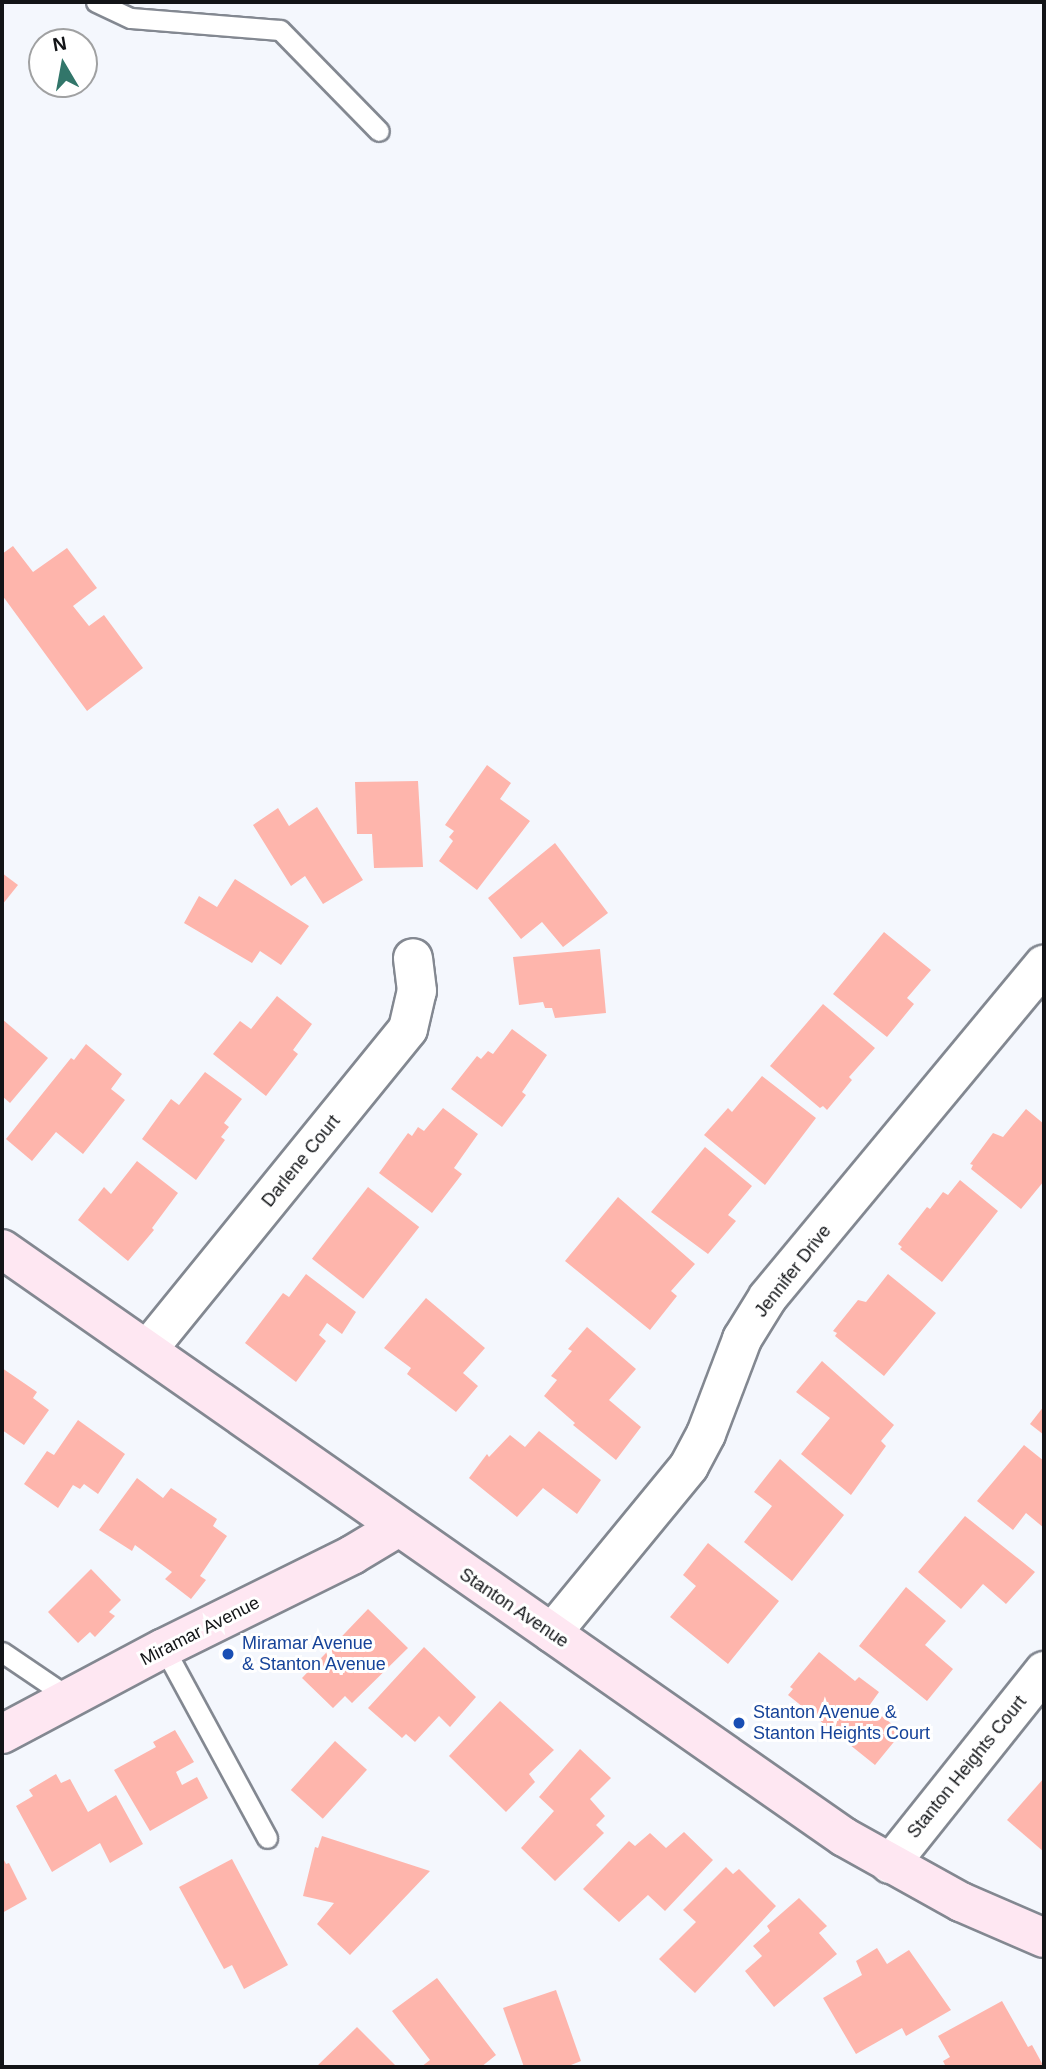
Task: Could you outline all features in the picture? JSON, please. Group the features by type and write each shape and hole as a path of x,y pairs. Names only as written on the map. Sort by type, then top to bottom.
{"street":[{"name":"Darlene Court","path":"148,1349 408,1029 417,991 413,958"},
{"name":"Jennifer Drive","path":"552,1633 689,1466 706,1434 742,1339 768,1297 1044,965"},
{"name":"Stanton Avenue","path":"2,1249 763,1783 890,1864 961,1902 1044,1938"},
{"name":"Miramar Avenue","path":"2,1734 164,1648 352,1555 397,1528"},
{"name":"Stanton Heights Court","path":"890,1864 1044,1671"}],"lane":[{"path":"96,2 131,18 280,30 379,131"},
{"path":"164,1648 268,1838"},
{"path":"2,1652 71,1698"}],"building":[{"path":"13,546 33,572 67,548 97,588 73,606 89,626 104,615 143,668 87,711 2,595 2,554"},
{"path":"487,765 511,783 500,799 530,821 477,890 439,861 453,841 449,837 454,831 445,825"},
{"path":"418,781 423,867 374,868 372,834 357,834 355,782"},
{"path":"317,807 363,880 323,904 305,876 291,886 253,825 278,808 289,826"},
{"path":"555,843 608,913 563,947 542,922 521,939 488,898"},
{"path":"2,873 18,885 2,905"},
{"path":"235,879 309,926 281,965 260,951 252,963 184,923 199,896 217,907"},
{"path":"884,932 931,970 907,998 914,1004 887,1037 833,994"},
{"path":"600,949 606,1013 555,1018 552,1008 545,1008 543,1002 519,1005 513,957"},
{"path":"277,996 312,1024 293,1050 298,1054 266,1096 213,1054 240,1021 251,1029"},
{"path":"823,1004 875,1048 849,1077 852,1080 827,1110 823,1106 820,1108 770,1066"},
{"path":"2,1019 48,1058 10,1103 2,1096"},
{"path":"512,1029 547,1055 522,1092 526,1095 502,1127 451,1089 477,1056 481,1059 488,1051 493,1054"},
{"path":"86,1044 122,1074 111,1089 125,1100 83,1154 56,1132 32,1161 6,1139 71,1058 74,1060"},
{"path":"205,1072 242,1099 224,1123 229,1127 221,1137 225,1140 196,1180 142,1139 171,1099 179,1105"},
{"path":"762,1076 816,1118 765,1185 704,1135 728,1108 732,1112"},
{"path":"443,1108 478,1134 454,1168 462,1174 432,1213 379,1173 408,1133 412,1136 418,1127 424,1131"},
{"path":"1026,1109 1044,1124 1044,1181 1021,1209 971,1169 973,1165 970,1164 993,1133 1003,1137"},
{"path":"705,1147 752,1186 728,1215 736,1221 708,1254 651,1212"},
{"path":"137,1161 178,1193 152,1228 154,1230 128,1261 78,1220 104,1187 111,1194"},
{"path":"960,1180 998,1211 942,1282 900,1249 902,1247 898,1244 927,1207 930,1209 943,1192 948,1195"},
{"path":"368,1187 419,1227 363,1299 312,1259"},
{"path":"618,1197 695,1264 671,1291 677,1296 650,1330 565,1261"},
{"path":"306,1274 356,1312 342,1334 327,1323 319,1335 326,1341 296,1382 245,1343 283,1293 289,1297"},
{"path":"888,1274 936,1313 884,1376 835,1336 837,1333 833,1331 858,1300 866,1302"},
{"path":"426,1298 485,1348 463,1373 478,1386 456,1412 407,1374 411,1368 384,1348"},
{"path":"587,1327 636,1369 609,1400 641,1427 616,1460 573,1425 575,1423 544,1396 557,1380 551,1376 572,1351 568,1349"},
{"path":"822,1361 894,1425 881,1441 886,1446 851,1495 801,1454 830,1418 796,1392"},
{"path":"2,1368 37,1392 33,1398 49,1410 24,1445 2,1430"},
{"path":"1044,1406 1044,1435 1030,1424"},
{"path":"78,1420 125,1454 98,1494 84,1484 80,1489 73,1485 58,1508 24,1484 47,1451 54,1455"},
{"path":"539,1431 601,1480 577,1514 543,1488 517,1517 469,1478 487,1454 489,1457 510,1435 525,1447"},
{"path":"1024,1445 1044,1461 1044,1528 1026,1513 1013,1530 977,1501"},
{"path":"780,1459 844,1515 792,1581 744,1542 772,1506 754,1492"},
{"path":"137,1478 163,1498 171,1488 217,1519 213,1526 227,1536 200,1576 206,1580 191,1599 165,1579 172,1572 135,1545 132,1551 99,1530"},
{"path":"965,1516 1035,1572 1006,1604 983,1584 961,1609 918,1572"},
{"path":"708,1543 779,1601 728,1664 670,1617 696,1586 683,1575"},
{"path":"91,1569 121,1600 109,1612 115,1616 95,1637 90,1632 78,1643 48,1612"},
{"path":"906,1587 946,1621 925,1645 953,1669 927,1701 859,1646"},
{"path":"368,1609 408,1648 352,1703 345,1696 333,1708 302,1678"},
{"path":"424,1647 476,1697 450,1727 439,1716 415,1742 406,1734 402,1738 368,1708"},
{"path":"819,1652 855,1681 859,1677 879,1692 869,1706 902,1732 875,1765 788,1695 793,1689 790,1687"},
{"path":"500,1701 554,1750 529,1774 535,1782 506,1812 449,1756"},
{"path":"175,1730 194,1762 176,1772 182,1785 197,1777 208,1798 150,1831 114,1770 156,1747 153,1742"},
{"path":"335,1741 367,1770 323,1819 291,1790"},
{"path":"580,1749 611,1778 590,1799 605,1816 596,1825 604,1833 555,1881 521,1848 554,1811 539,1797"},
{"path":"56,1774 61,1783 70,1779 88,1812 116,1795 143,1844 110,1863 100,1843 52,1872 16,1806 33,1796 29,1790"},
{"path":"1044,1778 1044,1852 1007,1820"},
{"path":"684,1832 713,1860 665,1911 648,1895 619,1922 583,1889 629,1841 635,1846 650,1833 666,1848"},
{"path":"322,1836 430,1871 350,1955 317,1924 334,1903 303,1896 315,1847 318,1848"},
{"path":"2,1856 6,1864 9,1863 27,1899 2,1913"},
{"path":"232,1859 288,1965 244,1989 232,1965 224,1969 179,1887"},
{"path":"726,1867 733,1874 739,1869 776,1906 695,1993 659,1959 696,1922 683,1910"},
{"path":"799,1898 827,1926 819,1933 837,1954 774,2007 745,1971 762,1956 753,1946 770,1931 767,1926"},
{"path":"877,1948 887,1964 909,1950 951,2010 906,2036 902,2028 856,2054 823,1998 862,1975 856,1961"},
{"path":"437,1978 496,2055 481,2067 421,2067 430,2060 392,2011"},
{"path":"556,1990 581,2061 566,2067 524,2067 503,2008"},
{"path":"1002,2001 1028,2047 1032,2045 1044,2067 946,2067 943,2061 950,2057 938,2036"},
{"path":"357,2027 397,2067 316,2067"}],"place":[{"name":"Miramar Avenue & Stanton Avenue","path":"228,1654"},
{"name":"Stanton Avenue & Stanton Heights Court","path":"739,1723"}]}
